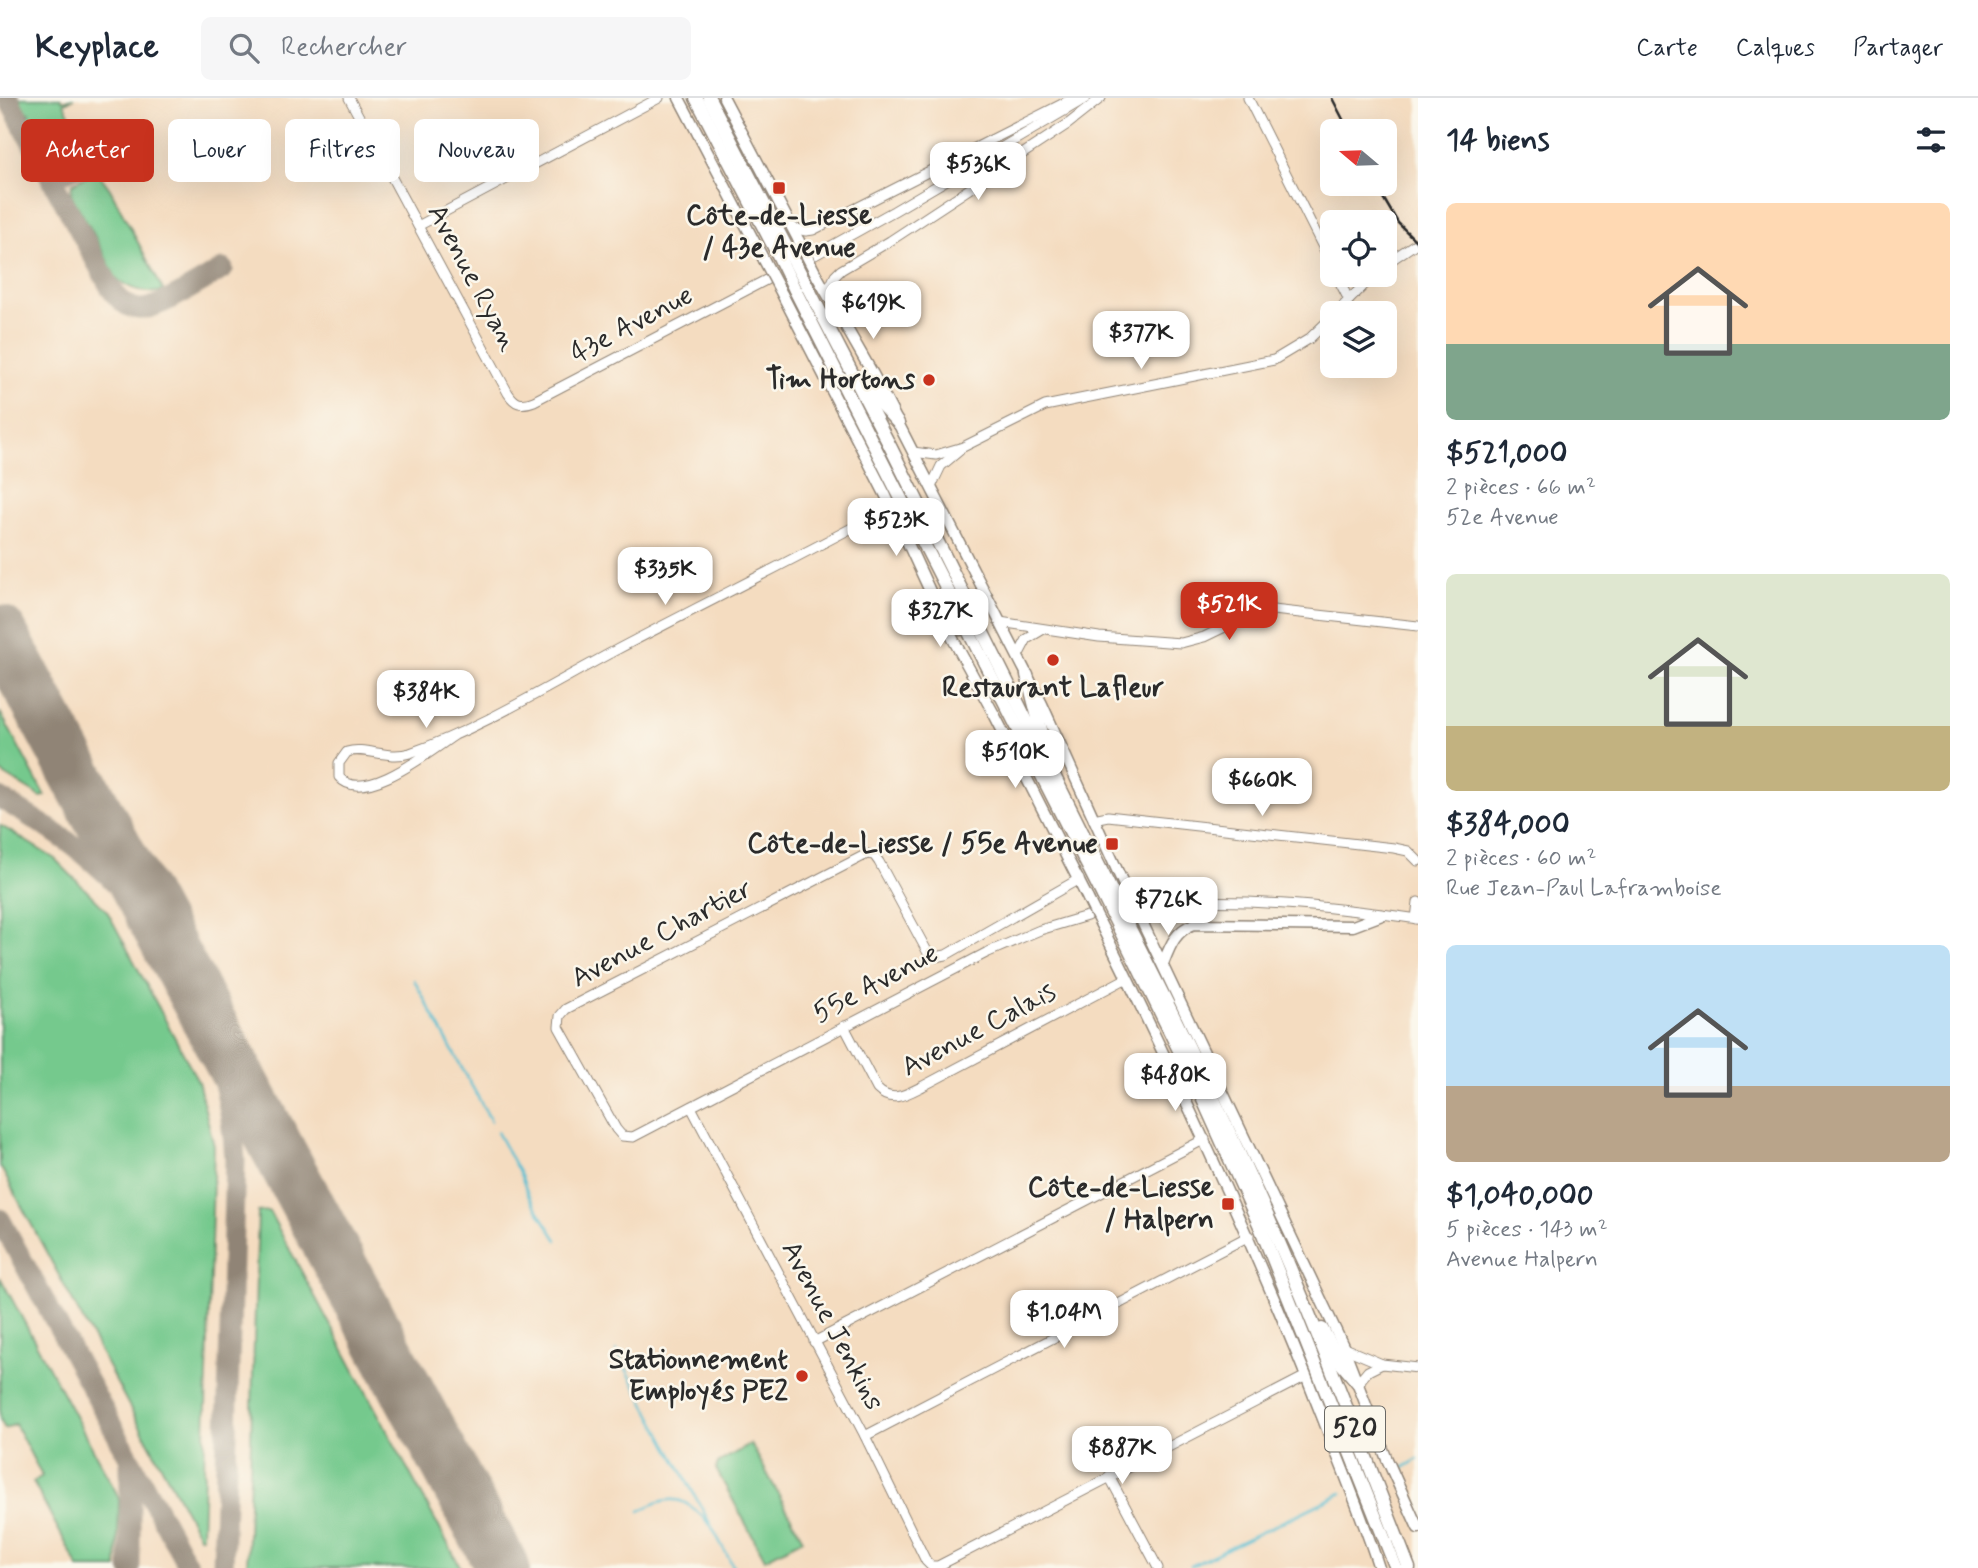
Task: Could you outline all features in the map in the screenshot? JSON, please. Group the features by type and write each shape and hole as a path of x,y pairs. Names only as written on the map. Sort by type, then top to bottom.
{"highway":[{"name":"520","path":"695,98 782,251"},
{"name":"520","path":"709,98 987,667 1108,895"},
{"name":"520","path":"799,285 833,337 1054,776 1259,1224 1396,1568"},
{"path":"833,337 875,398 898,423"},
{"path":"930,595 948,610 987,667"},
{"path":"1027,675 1054,776"},
{"name":"520","path":"1124,928 1237,1146 1300,1291 1409,1568"},
{"path":"1300,1291 1340,1363 1358,1383"}],"main road":[{"path":"679,98 891,507 930,595 1079,879 1205,1139 1306,1376 1379,1568"},
{"path":"724,98 817,276 914,452 1051,723 1127,892 1344,1348 1385,1457 1418,1528"},
{"path":"1163,964 1176,936 1194,924 1353,926 1382,915"}],"street":[{"name":"Avenue Ryan","path":"349,98 508,393 517,403"},
{"path":"418,226 659,98"},
{"path":"792,228 813,230 1074,98"},
{"path":"815,255 1086,98"},
{"path":"827,293 841,270 890,241 1068,124 1101,98"},
{"path":"1248,98 1320,241"},
{"path":"1397,256 1418,242"},
{"name":"43e Avenue","path":"517,403 534,401 766,280"},
{"path":"1342,287 1349,300 1362,287"},
{"path":"914,452 936,455 963,447 1045,406 1274,360 1309,339 1320,328"},
{"path":"931,487 941,466 963,447"},
{"path":"455,735 404,754 381,755 356,750 347,752 339,763 339,777 345,783 360,786 386,777 412,764 455,735 891,507"},
{"path":"1000,622 1164,643 1181,643 1204,637 1256,612 1273,610 1418,626"},
{"path":"1018,656 1027,639 1042,629"},
{"path":"1093,819 1108,816 1382,846 1405,850 1418,861"},
{"name":"Avenue Chartier","path":"691,1107 637,1135 629,1137 620,1134 560,1029 561,1014 863,855 874,855 879,862 928,953 934,957 946,956 1079,879"},
{"path":"1144,905 1200,900 1234,901 1417,919 1418,902"},
{"name":"55e Avenue","path":"691,1107 1002,945 1087,915"},
{"name":"Avenue Calais","path":"844,1026 877,1089 889,1097 901,1097 1127,978"},
{"name":"Avenue Jenkins","path":"691,1107 865,1436 926,1561 932,1566 938,1566 1109,1476"},
{"path":"814,1342 1205,1139"},
{"path":"865,1436 1248,1236"},
{"path":"1344,1348 1382,1364 1418,1368"},
{"path":"1358,1383 1368,1371 1382,1364"},
{"path":"1158,1568 1109,1476 1306,1376"}],"green space":[{"path":"19,98 61,98 63,101 74,98 64,104 71,119 30,119 30,113 26,112"},
{"path":"105,182 163,290 138,290 116,278 71,195 72,184"},
{"path":"0,712 45,796 41,797 0,772"},
{"path":"0,825 55,859 107,911 198,1081 214,1146 202,1536 199,1536 0,1166"},
{"path":"269,1211 461,1568 247,1568 258,1212"},
{"path":"0,1277 116,1492 119,1500 117,1568 79,1568 33,1482 42,1476 15,1424 5,1429 0,1419"},
{"path":"751,1444 803,1539 765,1559 716,1469 718,1463"}],"waterway":[{"path":"414,980 491,1121"},
{"path":"497,1132 522,1178 528,1195 557,1240"},
{"path":"616,1350 734,1568"},
{"path":"1403,1468 1418,1459"},
{"path":"1191,1566 1342,1493"},
{"path":"640,1511 661,1501 678,1500 693,1508 709,1524"}],"taxiway":[{"path":"8,98 110,287 122,302 139,309 157,305 223,269"},
{"path":"0,798 92,861 123,890 150,923 194,996 222,1076 231,1118 235,1160 223,1568"},
{"path":"0,1219 189,1568"},
{"path":"130,1462 130,1568"}],"runway":[{"path":"0,632 503,1568"}],"railway":[{"path":"1332,98 1343,119"},
{"path":"1382,196 1398,223 1418,243"}],"place":[{"name":"Côte-de-Liesse / 43e Avenue","path":"779,188"},
{"name":"Tim Hortons","path":"929,380"},
{"name":"Restaurant Lafleur","path":"1053,660"},
{"name":"Côte-de-Liesse / 55e Avenue","path":"1112,844"},
{"name":"Côte-de-Liesse / Halpern","path":"1228,1204"},
{"name":"Stationnement Employés PE2","path":"802,1376"}]}
